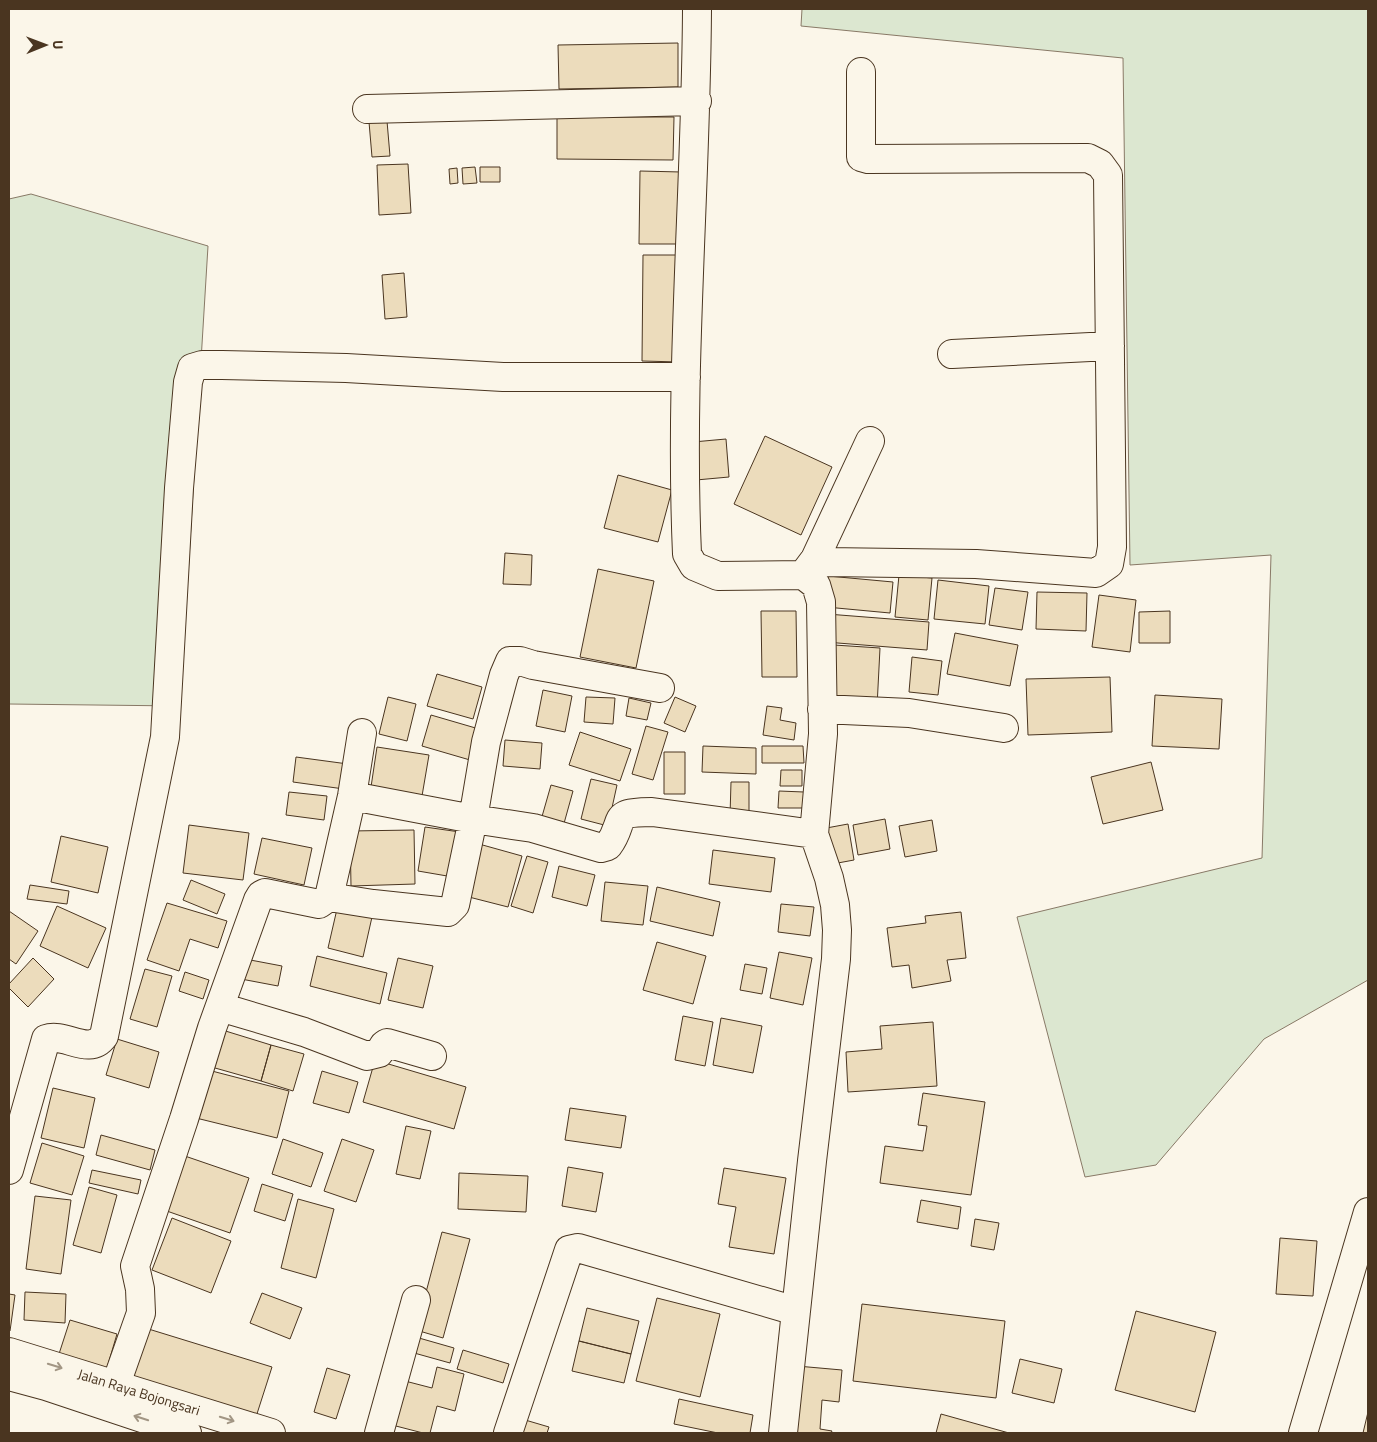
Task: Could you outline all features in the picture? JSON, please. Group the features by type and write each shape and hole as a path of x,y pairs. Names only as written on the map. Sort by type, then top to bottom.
{"main road":[{"path":"697,9 697,101 686,376 687,554 694,566 718,576 809,567 826,562 976,564 1096,573 1109,564 1112,547 1108,175 1100,164 1088,158 868,159 861,157 861,72"},
{"path":"367,109 697,101"},
{"path":"952,354 1110,346"},
{"path":"9,1170 46,1039 62,1039 85,1045 100,1041 104,1036 164,737 179,488 187,391 192,368 202,365 222,365 346,368 502,377 686,376"},
{"path":"783,1433 836,959 837,930 835,904 829,878 814,834 823,734 821,602 809,567 870,441"},
{"path":"329,896 373,904 448,912 454,905 473,820 486,742 504,675 510,661 520,661 660,688"},
{"path":"822,710 910,713 1004,728"},
{"path":"116,1384 141,1314 140,1289 135,1266 220,1007 261,895 265,893 319,904 329,896 352,796 362,733"},
{"path":"352,796 473,820 533,828 601,848 608,846 612,841 619,821 626,814 635,812 652,812 814,834"},
{"path":"220,1007 304,1032 367,1056 379,1053 387,1043 432,1056"},
{"path":"1303,1433 1368,1212"},
{"path":"508,1433 569,1250 578,1248 796,1311"},
{"path":"379,1433 416,1300"},
{"name":"Jalan Raya Bojongsari","path":"9,1352 271,1433"},
{"name":"Jalan Raya Bojongsari","path":"9,1376 46,1386 187,1433"}],"green space":[{"path":"802,9 1368,9 1368,980 1264,1039 1156,1165 1085,1177 1017,917 1262,858 1271,555 1130,565 1123,58 801,26"},
{"path":"31,194 208,246 180,706 9,704 9,199"}],"building":[{"path":"678,43 678,87 559,89 558,45"},
{"path":"557,117 674,117 673,160 557,159"},
{"path":"387,121 390,156 372,157 369,122"},
{"path":"408,164 411,213 379,215 377,165"},
{"path":"475,167 477,183 463,184 462,168"},
{"path":"480,167 500,167 500,182 480,182"},
{"path":"457,168 458,183 450,184 449,169"},
{"path":"640,171 681,172 680,244 639,244"},
{"path":"643,255 681,255 680,362 642,361"},
{"path":"404,273 407,317 385,319 382,275"},
{"path":"765,436 832,467 801,535 734,504"},
{"path":"726,439 729,477 696,480 693,442"},
{"path":"618,475 672,490 658,542 604,528"},
{"path":"505,553 532,555 531,585 503,584"},
{"path":"598,569 654,581 636,668 580,657"},
{"path":"899,575 932,578 928,620 895,617"},
{"path":"828,576 893,582 890,613 826,607"},
{"path":"938,580 989,586 985,624 934,619"},
{"path":"995,588 1028,592 1022,630 989,625"},
{"path":"1037,592 1087,593 1086,631 1036,629"},
{"path":"1099,595 1136,600 1130,652 1092,647"},
{"path":"761,611 796,611 797,677 762,677"},
{"path":"1170,611 1170,643 1139,643 1139,612"},
{"path":"827,614 929,622 927,650 825,642"},
{"path":"955,633 1018,645 1010,686 947,674"},
{"path":"834,645 880,648 877,707 830,704"},
{"path":"912,657 942,661 938,695 909,692"},
{"path":"437,674 482,687 473,719 427,706"},
{"path":"1110,677 1112,732 1028,735 1026,679"},
{"path":"543,690 572,696 565,732 536,726"},
{"path":"1155,695 1222,699 1219,749 1152,746"},
{"path":"388,697 416,704 407,741 379,734"},
{"path":"586,697 615,698 613,724 584,722"},
{"path":"675,697 696,706 685,732 664,723"},
{"path":"629,698 651,703 647,720 626,716"},
{"path":"767,706 782,708 780,720 796,723 794,740 763,735"},
{"path":"431,715 479,729 470,760 422,746"},
{"path":"646,726 668,732 653,780 632,774"},
{"path":"580,732 631,749 620,781 569,765"},
{"path":"505,740 542,743 540,769 503,766"},
{"path":"703,746 756,748 756,774 702,772"},
{"path":"762,746 803,746 804,763 762,763"},
{"path":"377,747 429,755 422,796 371,787"},
{"path":"664,752 685,752 685,794 664,794"},
{"path":"296,757 348,764 344,789 293,782"},
{"path":"1151,762 1163,810 1103,824 1091,777"},
{"path":"781,770 802,770 802,786 780,786"},
{"path":"591,779 617,785 608,826 581,819"},
{"path":"731,782 749,782 749,817 730,816"},
{"path":"551,785 573,791 563,827 541,820"},
{"path":"779,791 804,792 804,808 778,808"},
{"path":"289,792 327,796 324,820 286,815"},
{"path":"885,819 890,849 858,855 853,825"},
{"path":"932,820 937,851 905,857 899,826"},
{"path":"848,824 854,860 827,865 821,829"},
{"path":"189,825 249,833 243,880 183,873"},
{"path":"425,827 460,832 453,877 418,871"},
{"path":"414,830 415,884 351,886 350,831"},
{"path":"61,836 108,847 98,893 51,882"},
{"path":"262,838 312,848 304,885 254,874"},
{"path":"479,844 522,856 508,907 465,896"},
{"path":"713,850 775,858 771,892 709,884"},
{"path":"527,856 548,862 533,913 511,906"},
{"path":"559,866 595,875 587,906 552,897"},
{"path":"191,880 225,894 217,914 183,900"},
{"path":"605,882 648,886 643,925 601,921"},
{"path":"30,885 69,891 67,904 27,899"},
{"path":"657,887 720,902 713,936 650,921"},
{"path":"167,903 227,921 218,948 190,939 179,971 147,960"},
{"path":"781,904 814,907 810,936 778,932"},
{"path":"57,906 106,928 88,968 40,946"},
{"path":"337,909 372,917 363,957 328,948"},
{"path":"9,911 38,931 16,964 9,959"},
{"path":"961,912 966,958 947,960 951,981 912,988 909,965 892,967 887,928 926,923 925,916"},
{"path":"657,942 706,956 693,1004 643,990"},
{"path":"779,952 812,958 803,1005 770,998"},
{"path":"317,956 387,973 380,1004 310,986"},
{"path":"33,958 54,979 28,1007 9,988 9,984"},
{"path":"398,958 433,966 423,1008 388,1000"},
{"path":"245,959 282,966 278,986 241,979"},
{"path":"745,964 767,968 762,994 740,990"},
{"path":"145,969 172,976 157,1027 130,1019"},
{"path":"185,972 209,980 203,999 179,991"},
{"path":"683,1016 713,1022 705,1066 675,1060"},
{"path":"721,1018 762,1026 753,1073 713,1065"},
{"path":"933,1022 937,1086 848,1092 846,1052 882,1049 880,1026"},
{"path":"219,1029 271,1045 261,1081 208,1066"},
{"path":"117,1039 159,1052 149,1088 106,1075"},
{"path":"271,1045 304,1054 293,1091 261,1081"},
{"path":"375,1060 466,1087 454,1129 363,1102"},
{"path":"208,1070 289,1091 277,1138 196,1118"},
{"path":"322,1071 358,1082 349,1113 313,1103"},
{"path":"53,1088 95,1098 84,1148 41,1138"},
{"path":"923,1093 985,1102 971,1195 880,1183 885,1146 923,1151 927,1126 918,1125"},
{"path":"570,1108 626,1116 621,1148 565,1140"},
{"path":"406,1126 431,1131 420,1179 396,1174"},
{"path":"101,1135 155,1150 150,1170 96,1155"},
{"path":"283,1139 323,1153 311,1187 272,1174"},
{"path":"342,1139 374,1150 356,1202 324,1191"},
{"path":"42,1143 84,1156 72,1195 30,1183"},
{"path":"179,1154 249,1178 230,1233 161,1209"},
{"path":"568,1167 603,1173 596,1212 562,1206"},
{"path":"724,1168 786,1178 774,1254 729,1247 736,1207 718,1204"},
{"path":"92,1170 141,1180 138,1194 89,1183"},
{"path":"459,1173 528,1176 526,1212 458,1209"},
{"path":"262,1184 293,1194 285,1221 254,1211"},
{"path":"89,1187 117,1195 101,1253 73,1245"},
{"path":"35,1196 71,1200 61,1274 26,1269"},
{"path":"298,1199 334,1209 316,1278 281,1268"},
{"path":"921,1200 961,1207 958,1229 917,1222"},
{"path":"172,1218 231,1241 211,1293 152,1270"},
{"path":"975,1219 999,1223 994,1250 971,1246"},
{"path":"442,1232 470,1239 443,1338 416,1330"},
{"path":"1280,1238 1317,1241 1313,1296 1276,1294"},
{"path":"25,1292 66,1294 65,1323 24,1320"},
{"path":"262,1293 302,1308 290,1339 250,1323"},
{"path":"9,1294 15,1295 10,1331 9,1331"},
{"path":"657,1298 720,1314 700,1397 636,1381"},
{"path":"862,1304 1005,1321 996,1398 853,1381"},
{"path":"587,1308 639,1321 631,1354 579,1341"},
{"path":"1136,1311 1216,1332 1195,1412 1115,1390"},
{"path":"70,1320 117,1334 106,1371 58,1357"},
{"path":"142,1327 272,1367 255,1420 126,1380"},
{"path":"412,1336 454,1348 450,1363 407,1351"},
{"path":"579,1341 631,1354 624,1383 572,1371"},
{"path":"463,1350 509,1364 503,1383 457,1369"},
{"path":"1020,1359 1062,1369 1054,1403 1012,1393"},
{"path":"797,1366 842,1370 839,1402 822,1400 820,1429 832,1431 831,1433 790,1433"},
{"path":"437,1367 464,1374 455,1411 437,1406 430,1433 392,1425 405,1381 432,1388"},
{"path":"327,1368 350,1375 336,1419 314,1412"},
{"path":"679,1399 753,1415 750,1433 718,1433 674,1424"},
{"path":"1368,1412 1368,1433 1363,1433"},
{"path":"941,1414 1009,1433 936,1433"},
{"path":"515,1417 549,1427 547,1433 511,1433"}]}
